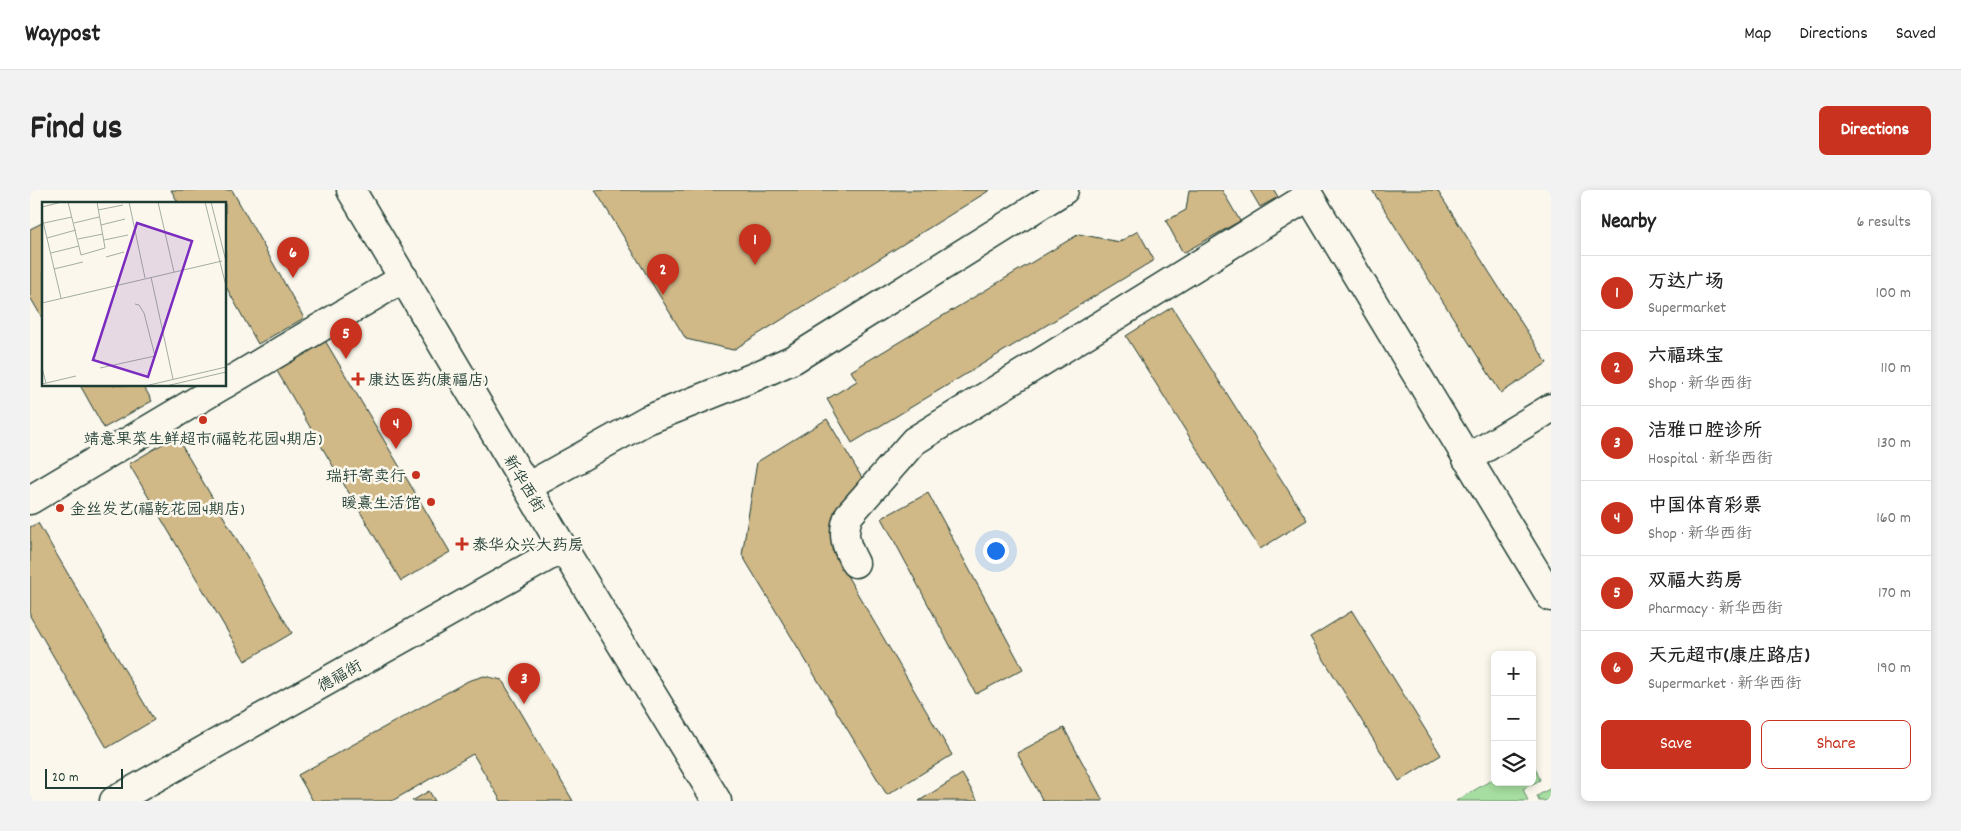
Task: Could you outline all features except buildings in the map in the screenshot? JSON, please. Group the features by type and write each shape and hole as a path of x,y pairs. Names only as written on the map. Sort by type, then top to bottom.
{"street":[{"name":"新华西街","path":"351,190 563,548 717,801"},
{"path":"527,487 647,420 754,377 794,358 1064,190"},
{"path":"855,564 847,546 843,529 849,515 914,441 1309,196 1551,597"},
{"path":"226,383 404,278"},
{"path":"30,500 221,386"},
{"path":"1467,459 1551,408"},
{"name":"德福街","path":"114,801 563,548"}],"green space":[{"path":"1536,770 1540,780 1536,782"},
{"path":"1491,780 1491,786 1529,786 1523,789 1528,801 1456,801"},
{"path":"1551,788 1551,801 1539,801 1537,796"}],"place":[{"name":"万达广场","path":"755,265"},
{"name":"天元超市(康庄路店)","path":"293,278"},
{"name":"六福珠宝","path":"663,295"},
{"name":"双福大药房","path":"346,359"},
{"name":"康达医药(康福店)","path":"358,379"},
{"name":"靖意果菜生鲜超市(福乾花园4期店)","path":"203,420"},
{"name":"中国体育彩票","path":"396,449"},
{"name":"瑞轩寄卖行","path":"416,475"},
{"name":"暖熹生活馆","path":"431,502"},
{"name":"金丝发艺(福乾花园4期店)","path":"60,508"},
{"name":"泰华众兴大药房","path":"462,544"},
{"name":"洁雅口腔诊所","path":"524,704"}]}
